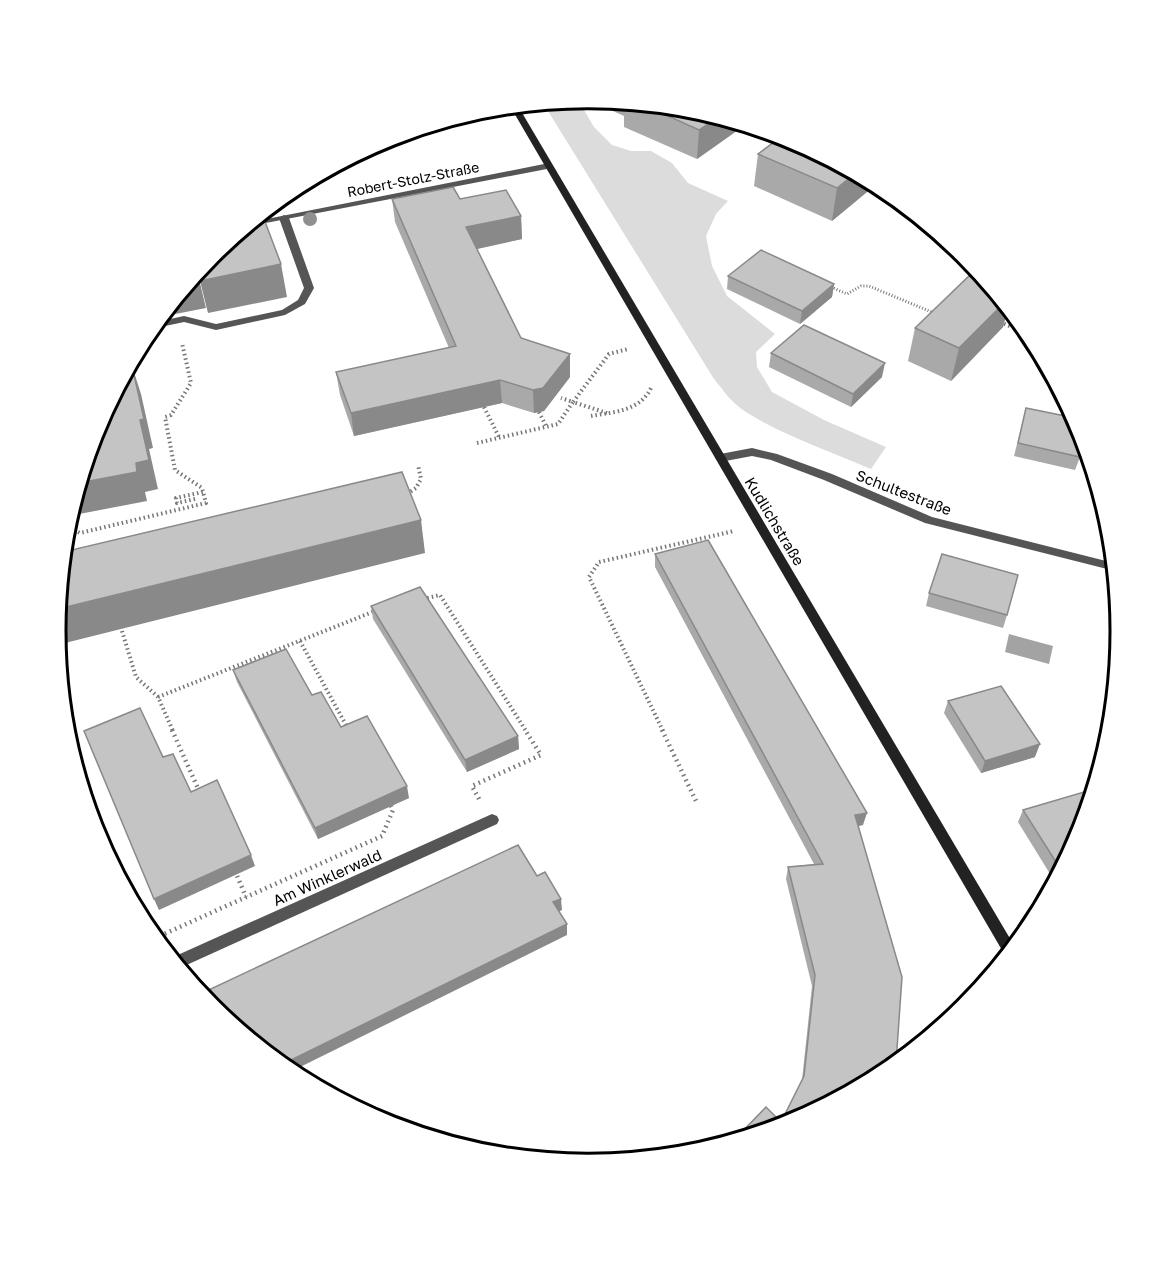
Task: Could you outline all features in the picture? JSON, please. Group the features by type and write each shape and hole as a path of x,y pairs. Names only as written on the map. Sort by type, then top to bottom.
{"street":[{"name":"Kudlichstraße","path":"518,113 1006,943"},
{"name":"Robert-Stolz-Straße","path":"264,222 549,166"},
{"path":"167,323 184,320 216,327 285,312 302,302 309,288 284,218"},
{"name":"Schultestraße","path":"720,458 752,452 773,457 828,477 907,513 1106,565"},
{"name":"Am Winklerwald","path":"183,959 492,820"}],"path":[{"path":"822,283 848,294 861,286 869,285 930,312 941,314"},
{"path":"994,319 1012,327"},
{"path":"76,531 80,533 206,503 202,489 175,470 165,417 171,415 191,383 177,321"},
{"path":"477,443 558,424 609,354 629,348"},
{"path":"591,416 636,406 645,400 652,388"},
{"path":"561,398 607,413"},
{"path":"484,407 499,437"},
{"path":"539,412 546,426"},
{"path":"396,497 416,488 421,479 418,465"},
{"path":"195,499 177,503 176,498 203,492"},
{"path":"696,801 589,577 599,562 760,525"},
{"path":"417,601 440,595 541,755 472,786 492,820"},
{"path":"158,697 383,609"},
{"path":"122,631 136,677 158,697 204,801"},
{"path":"300,641 349,731"},
{"path":"164,934 382,836 393,810 387,800"},
{"path":"231,862 246,897"}],"shaded area":[{"path":"583,109 594,127 612,145 631,151 651,151 672,163 688,183 728,201 716,214 706,236 712,266 727,296 775,334 756,352 757,367 772,392 824,420 886,447 871,469 788,434 743,410 727,396 714,379 548,111"},
{"path":"1009,634 1053,646 1049,664 1005,652"}],"building":[{"path":"665,115 709,123 699,130"},
{"path":"772,143 849,179 837,188 758,154"},
{"path":"453,187 460,199 506,190 521,216 466,227 521,338 570,354 543,388 533,390 500,380 351,413 336,372 456,346 392,199"},
{"path":"265,221 281,264 202,281 219,262"},
{"path":"761,250 834,284 802,311 728,276"},
{"path":"969,276 998,309 959,348 915,328"},
{"path":"804,325 885,363 853,394 771,353"},
{"path":"134,374 144,419 140,420 149,460 136,463 137,472 88,481 106,431"},
{"path":"1026,408 1063,416 1080,457 1018,443"},
{"path":"402,472 421,520 67,607 72,550"},
{"path":"708,540 867,813 855,815 902,977 897,1052 849,1083 785,1114 804,1076 815,975 788,867 823,864 655,554"},
{"path":"942,554 1018,575 1007,615 929,593"},
{"path":"420,587 518,736 465,760 371,606"},
{"path":"286,649 312,695 321,692 341,727 367,716 407,786 315,828 233,670"},
{"path":"1001,686 1040,744 985,761 948,701"},
{"path":"140,708 163,757 173,754 191,792 217,780 251,855 154,899 84,731"},
{"path":"1084,792 1056,862 1023,810"},
{"path":"518,845 537,876 545,872 561,899 553,902 567,924 291,1060 244,1023 209,990"},
{"path":"766,1107 776,1117 745,1128"}]}
